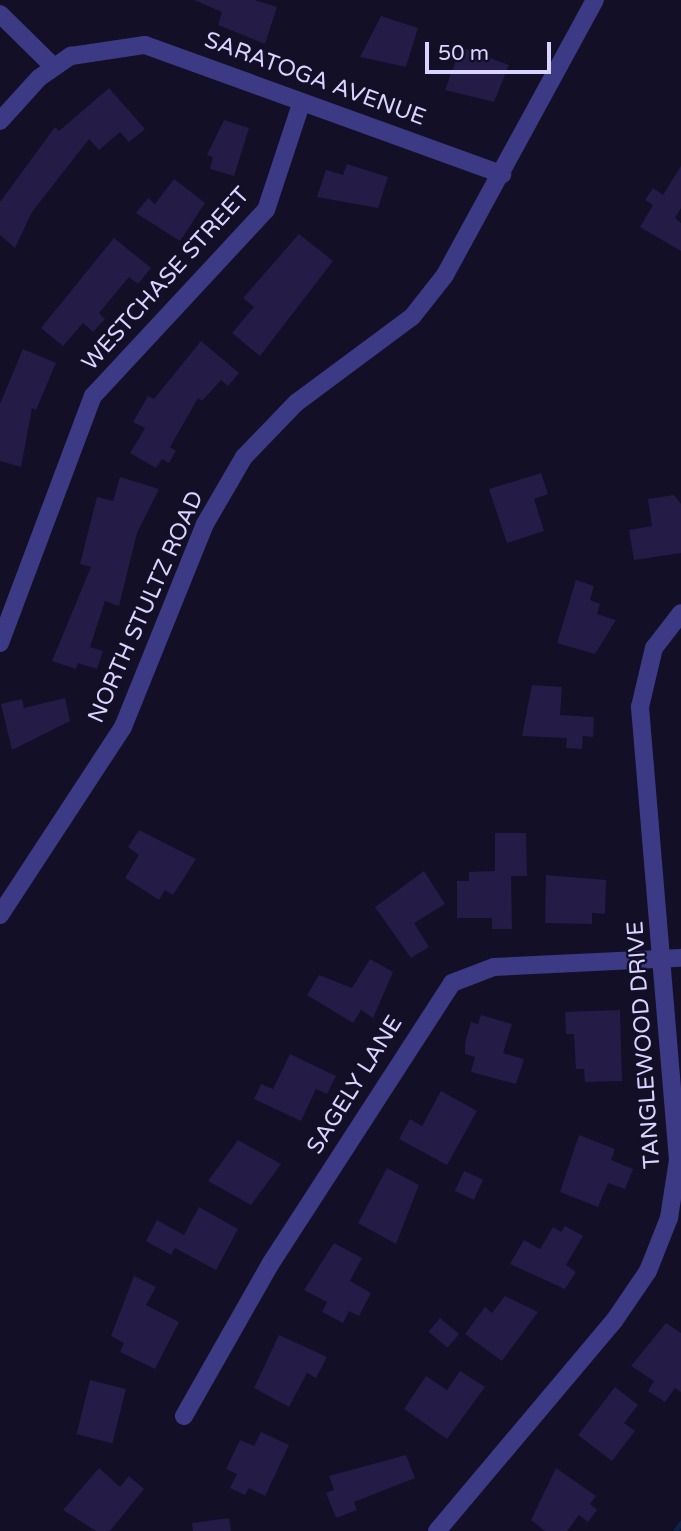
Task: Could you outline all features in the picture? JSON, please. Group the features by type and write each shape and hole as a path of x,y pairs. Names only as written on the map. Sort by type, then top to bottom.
{"street":[{"name":"NORTH STULTZ ROAD","path":"0,915 123,727 205,524 244,457 296,403 412,317 465,244 595,0"},
{"path":"0,14 54,65 0,121"},
{"name":"SARATOGA AVENUE","path":"54,65 108,46 169,51 301,104 502,174"},
{"name":"WESTCHASE STREET","path":"1,643 93,396 266,210 301,104"},
{"name":"TANGLEWOOD DRIVE","path":"437,1531 614,1321 659,1245 676,1190 678,1160 673,958 640,707 654,648 681,614"},
{"name":"SAGELY LANE","path":"184,1416 271,1264 452,983 494,967 673,958"}],"building":[{"path":"194,0 255,0 277,7 265,44 218,25 222,12"},
{"path":"381,16 418,28 406,67 360,57"},
{"path":"461,47 509,65 494,102 445,90"},
{"path":"109,88 145,129 129,142 120,132 99,150 89,139 32,212 15,248 0,235 0,202 55,127 59,131"},
{"path":"224,120 249,128 234,176 210,169 213,157 207,155"},
{"path":"347,164 388,177 378,208 317,197 326,170 343,175"},
{"path":"681,166 681,208 675,218 681,223 681,251 640,227 653,205 645,200 653,188 663,195"},
{"path":"174,179 205,203 180,241 136,213 148,198 155,204"},
{"path":"299,234 333,261 260,356 232,333 254,307 243,298"},
{"path":"114,238 151,268 138,284 129,277 99,313 105,319 93,332 83,323 63,346 41,328"},
{"path":"201,341 239,373 228,386 221,380 202,401 198,398 170,447 176,451 169,463 162,459 156,468 130,453 145,428 133,422 148,396 154,399"},
{"path":"23,349 56,363 36,410 32,408 21,467 0,461 0,404"},
{"path":"541,473 548,494 534,499 544,531 507,543 489,489"},
{"path":"120,477 159,489 137,533 119,606 105,601 90,647 103,651 97,669 78,663 76,669 52,661 91,567 80,564 97,497 113,501"},
{"path":"674,495 681,504 681,553 634,560 629,530 652,526 648,499"},
{"path":"576,580 594,586 590,600 600,604 597,614 616,620 595,654 557,643"},
{"path":"532,685 562,687 560,715 594,717 593,737 583,736 582,749 566,748 567,738 522,736"},
{"path":"65,698 70,721 12,750 1,704 22,699 24,708"},
{"path":"139,830 196,859 173,895 165,890 159,900 125,878 139,855 128,847"},
{"path":"495,833 526,833 527,876 511,876 512,929 492,929 492,918 457,918 457,881 469,881 469,872 495,871"},
{"path":"424,871 445,904 414,923 429,947 411,958 375,907"},
{"path":"546,875 606,880 605,914 592,913 592,924 545,923"},
{"path":"370,959 393,972 373,1018 361,1010 353,1023 307,995 319,975 352,988"},
{"path":"620,1010 622,1081 585,1082 584,1069 576,1069 574,1034 566,1034 565,1012"},
{"path":"481,1015 512,1024 503,1053 524,1059 516,1084 471,1072 475,1057 465,1054 465,1043 471,1022 478,1024"},
{"path":"290,1054 336,1076 327,1094 316,1089 301,1121 254,1099 261,1084 273,1089"},
{"path":"441,1091 477,1111 447,1165 399,1139 410,1119 422,1126"},
{"path":"579,1135 615,1149 611,1160 633,1169 625,1189 608,1183 598,1207 560,1192"},
{"path":"238,1140 281,1164 251,1205 208,1181"},
{"path":"387,1168 419,1185 396,1244 358,1223"},
{"path":"464,1171 483,1180 474,1200 455,1191"},
{"path":"199,1207 238,1229 216,1270 175,1248 171,1255 146,1241 157,1220 184,1235"},
{"path":"565,1226 583,1236 566,1265 576,1272 565,1289 510,1264 524,1240 540,1249 553,1227 561,1232"},
{"path":"334,1243 362,1258 350,1281 371,1293 359,1316 349,1311 343,1323 322,1312 327,1302 304,1290"},
{"path":"134,1276 156,1287 146,1305 179,1322 155,1369 120,1352 124,1343 111,1336"},
{"path":"505,1296 538,1312 502,1361 465,1334 485,1307 492,1313"},
{"path":"440,1318 459,1334 448,1348 428,1332"},
{"path":"666,1323 681,1333 681,1392 675,1388 665,1402 648,1391 654,1381 631,1366"},
{"path":"279,1335 327,1357 316,1378 307,1373 289,1407 254,1388"},
{"path":"460,1371 485,1387 447,1439 404,1409 426,1376 447,1390"},
{"path":"90,1380 126,1389 112,1443 76,1434"},
{"path":"615,1387 638,1405 624,1423 635,1431 612,1461 578,1435"},
{"path":"261,1432 289,1445 265,1496 249,1488 245,1495 230,1488 237,1474 226,1469 240,1440 254,1446"},
{"path":"406,1455 415,1478 354,1502 357,1510 336,1518 326,1493 334,1490 329,1476"},
{"path":"99,1468 120,1487 129,1476 144,1489 110,1531 96,1531 63,1510"},
{"path":"556,1468 596,1496 590,1504 597,1510 588,1522 579,1515 567,1531 545,1531 531,1520"},
{"path":"229,1518 231,1531 193,1531 192,1523"}],"waterway":[{"path":"675,1531 681,1523"}]}
